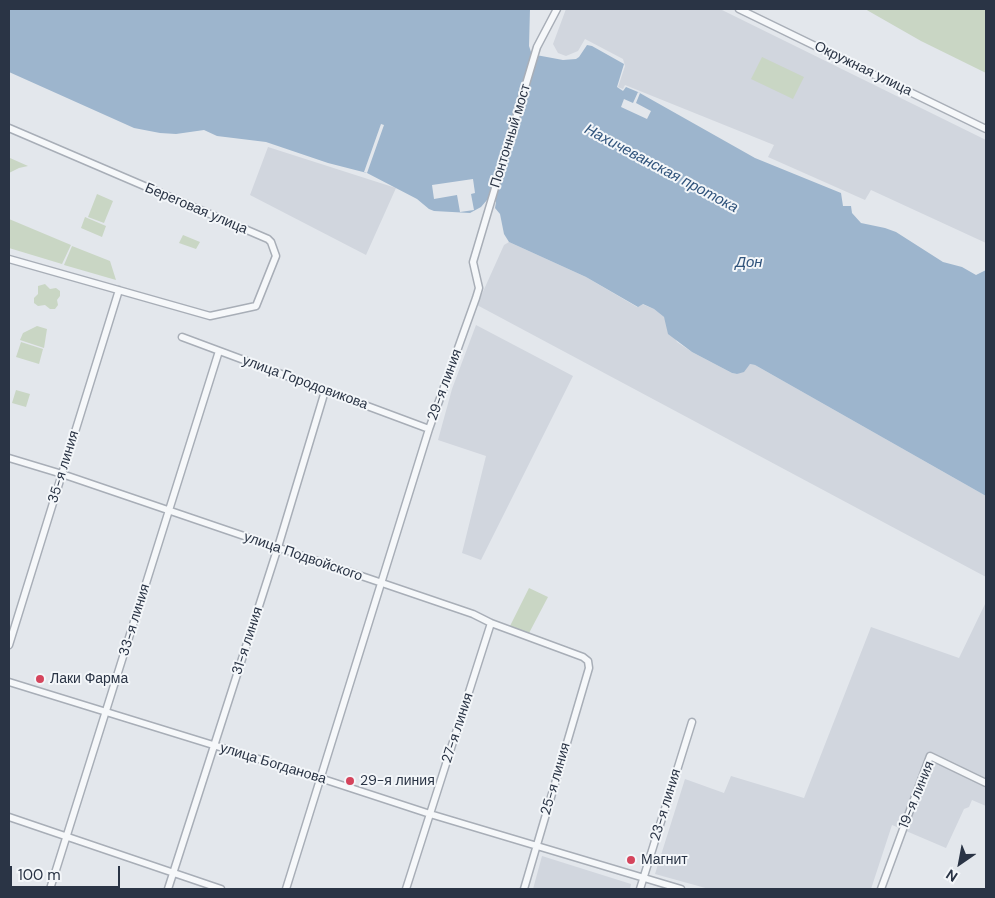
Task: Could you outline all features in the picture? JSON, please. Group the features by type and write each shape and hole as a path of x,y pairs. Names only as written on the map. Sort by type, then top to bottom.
{"street":[{"name":"Понтонный мост","path":"484,226 537,46 557,9"},
{"name":"Окружная улица","path":"739,9 986,129"},
{"name":"Береговая улица","path":"9,128 270,241 276,253 276,258 256,306 215,316 204,316 119,290"},
{"name":"29-я линия","path":"286,889 429,429 479,288 472,262 484,226"},
{"path":"9,259 119,290"},
{"name":"35-я линия","path":"9,645 119,290"},
{"name":"улица Городовикова","path":"182,337 429,429"},
{"name":"33-я линия","path":"50,889 219,351"},
{"name":"31-я линия","path":"168,889 278,548 325,391"},
{"name":"улица Подвойского","path":"9,458 62,474 473,614 491,623 583,657 588,662 589,668"},
{"name":"27-я линия","path":"406,889 491,623"},
{"name":"25-я линия","path":"524,889 589,668"},
{"name":"улица Богданова","path":"9,682 536,847 681,889"},
{"name":"23-я линия","path":"640,889 692,722"},
{"name":"19-я линия","path":"881,889 930,756 986,783"},
{"path":"9,817 221,889"}],"shaded area":[{"path":"566,9 720,9 986,140 986,243 871,190 865,200 768,157 774,145 625,85 623,89 618,87 625,66 623,59 585,39 578,51 566,56 558,53 553,44"},
{"path":"268,147 396,188 366,255 250,195"},
{"path":"509,242 586,277 637,307 642,304 654,309 664,317 677,342 692,352 732,373 737,374 750,364 755,365 986,496 986,577 477,305 504,245"},
{"path":"476,325 573,376 481,560 462,553 486,456 438,440 452,389"},
{"path":"986,602 986,806 972,800 969,807 964,809 946,848 892,825 871,889 709,889 655,874 685,779 724,793 731,776 804,798 871,627 959,658"},
{"path":"542,856 631,884 630,889 533,889"}],"green space":[{"path":"865,9 986,9 986,73 921,41"},
{"path":"762,57 804,77 793,99 751,79"},
{"path":"10,158 28,166 9,173"},
{"path":"97,194 113,201 104,223 88,217"},
{"path":"85,217 106,226 102,237 81,228"},
{"path":"9,219 71,245 62,264 9,248"},
{"path":"183,235 200,242 196,249 179,243"},
{"path":"72,246 110,261 116,280 64,265"},
{"path":"45,284 50,289 56,288 60,291 60,296 57,300 58,305 55,309 50,309 45,305 38,306 34,303 34,298 38,294 38,286"},
{"path":"37,326 47,329 44,348 20,340 23,333"},
{"path":"21,342 43,349 39,364 16,357"},
{"path":"16,390 30,394 26,407 12,403"},
{"path":"529,588 548,597 528,635 510,626"}],"water":[{"name":"Дон","path":"9,9 530,9 529,46 531,52 536,55 563,60 576,59 587,45 592,46 624,64 617,87 623,91 626,87 638,92 755,158 841,193 843,206 851,206 852,213 861,223 896,232 943,262 962,267 976,275 986,270 986,496 755,365 750,364 744,372 732,373 692,352 668,334 664,317 654,309 643,304 638,307 586,277 509,242 504,234 500,214 495,208 496,202 494,200 487,200 481,207 470,213 434,211 417,199 367,173 328,163 266,142 217,136 204,130 176,134 134,128 9,72"}],"pier":[{"path":"638,92 640,93 636,103 651,111 647,119 621,107 624,99 633,103"},
{"path":"381,124 384,125 367,173 364,172"},
{"path":"473,179 475,193 471,194 474,210 460,212 457,195 434,199 432,185"}],"place":[{"name":"Лаки Фарма","path":"40,679"},
{"name":"29-я линия","path":"350,781"},
{"name":"Магнит","path":"631,860"}],"water label":[{"name":"Нахичеванская протока","path":"661,169"}]}
